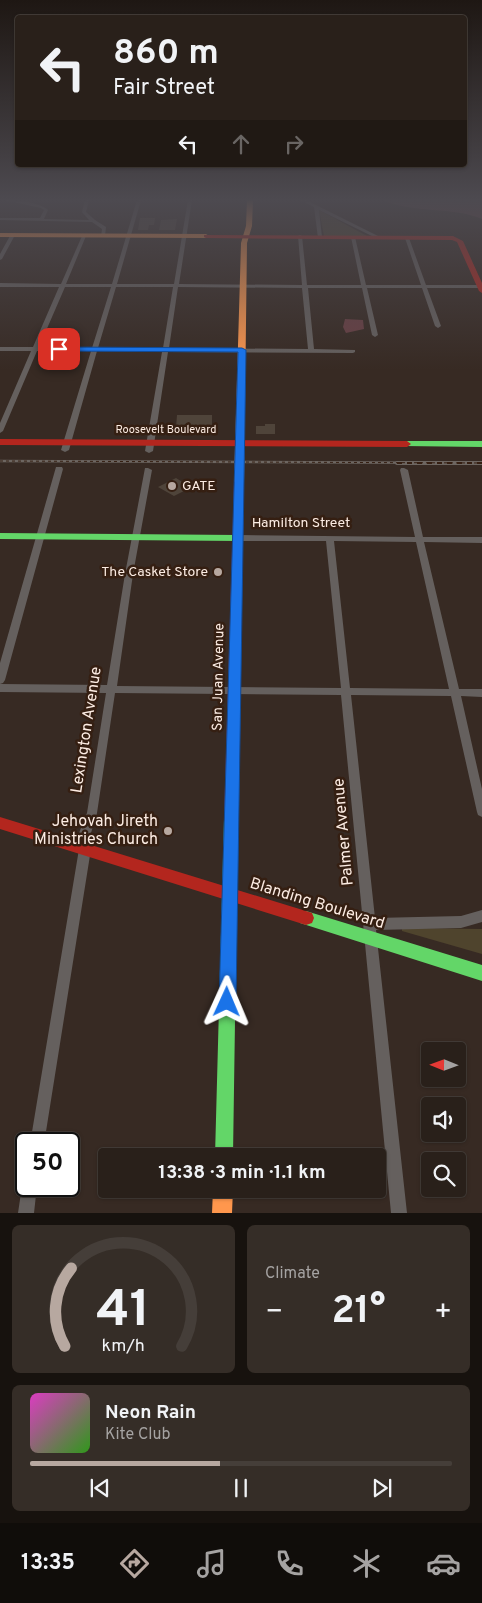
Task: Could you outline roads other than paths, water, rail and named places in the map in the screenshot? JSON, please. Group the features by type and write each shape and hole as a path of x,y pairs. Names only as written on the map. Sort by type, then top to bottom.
{"main road":[{"name":"San Juan Avenue","path":"224,1148 245,257"},
{"path":"467,257 481,289"},
{"name":"Roosevelt Boulevard","path":"0,442 67,446 150,447 482,444"},
{"path":"326,452 343,448 377,448 386,444"},
{"name":"Roosevelt Boulevard","path":"0,450 67,446"},
{"name":"Roosevelt Boulevard","path":"240,447 326,452 482,452"},
{"name":"Hamilton Street","path":"0,536 238,538"},
{"name":"Blanding Boulevard","path":"0,823 482,973"},
{"path":"222,1213 223,1198"}],"street":[{"path":"0,431 75,257"},
{"path":"67,446 122,257"},
{"path":"150,447 181,257"},
{"path":"302,257 311,351"},
{"path":"357,257 376,335"},
{"path":"413,257 438,326"},
{"path":"0,285 423,286 481,289"},
{"path":"0,349 353,351"},
{"path":"0,680 59,469"},
{"name":"Lexington Avenue","path":"39,1132 85,849 85,833 92,813 148,470"},
{"path":"404,470 482,812"},
{"name":"Hamilton Street","path":"238,538 482,540"},
{"name":"Palmer Avenue","path":"330,538 399,1213"},
{"path":"0,688 234,692 482,693"},
{"path":"370,924 461,922 482,916"},
{"path":"26,1213 28,1197"}],"railway":[{"path":"0,461 482,463 397,463"}],"place":[{"name":"GATE","path":"172,486"},
{"name":"The Casket Store","path":"218,572"},
{"name":"Jehovah Jireth Ministries Church","path":"168,831"}]}
